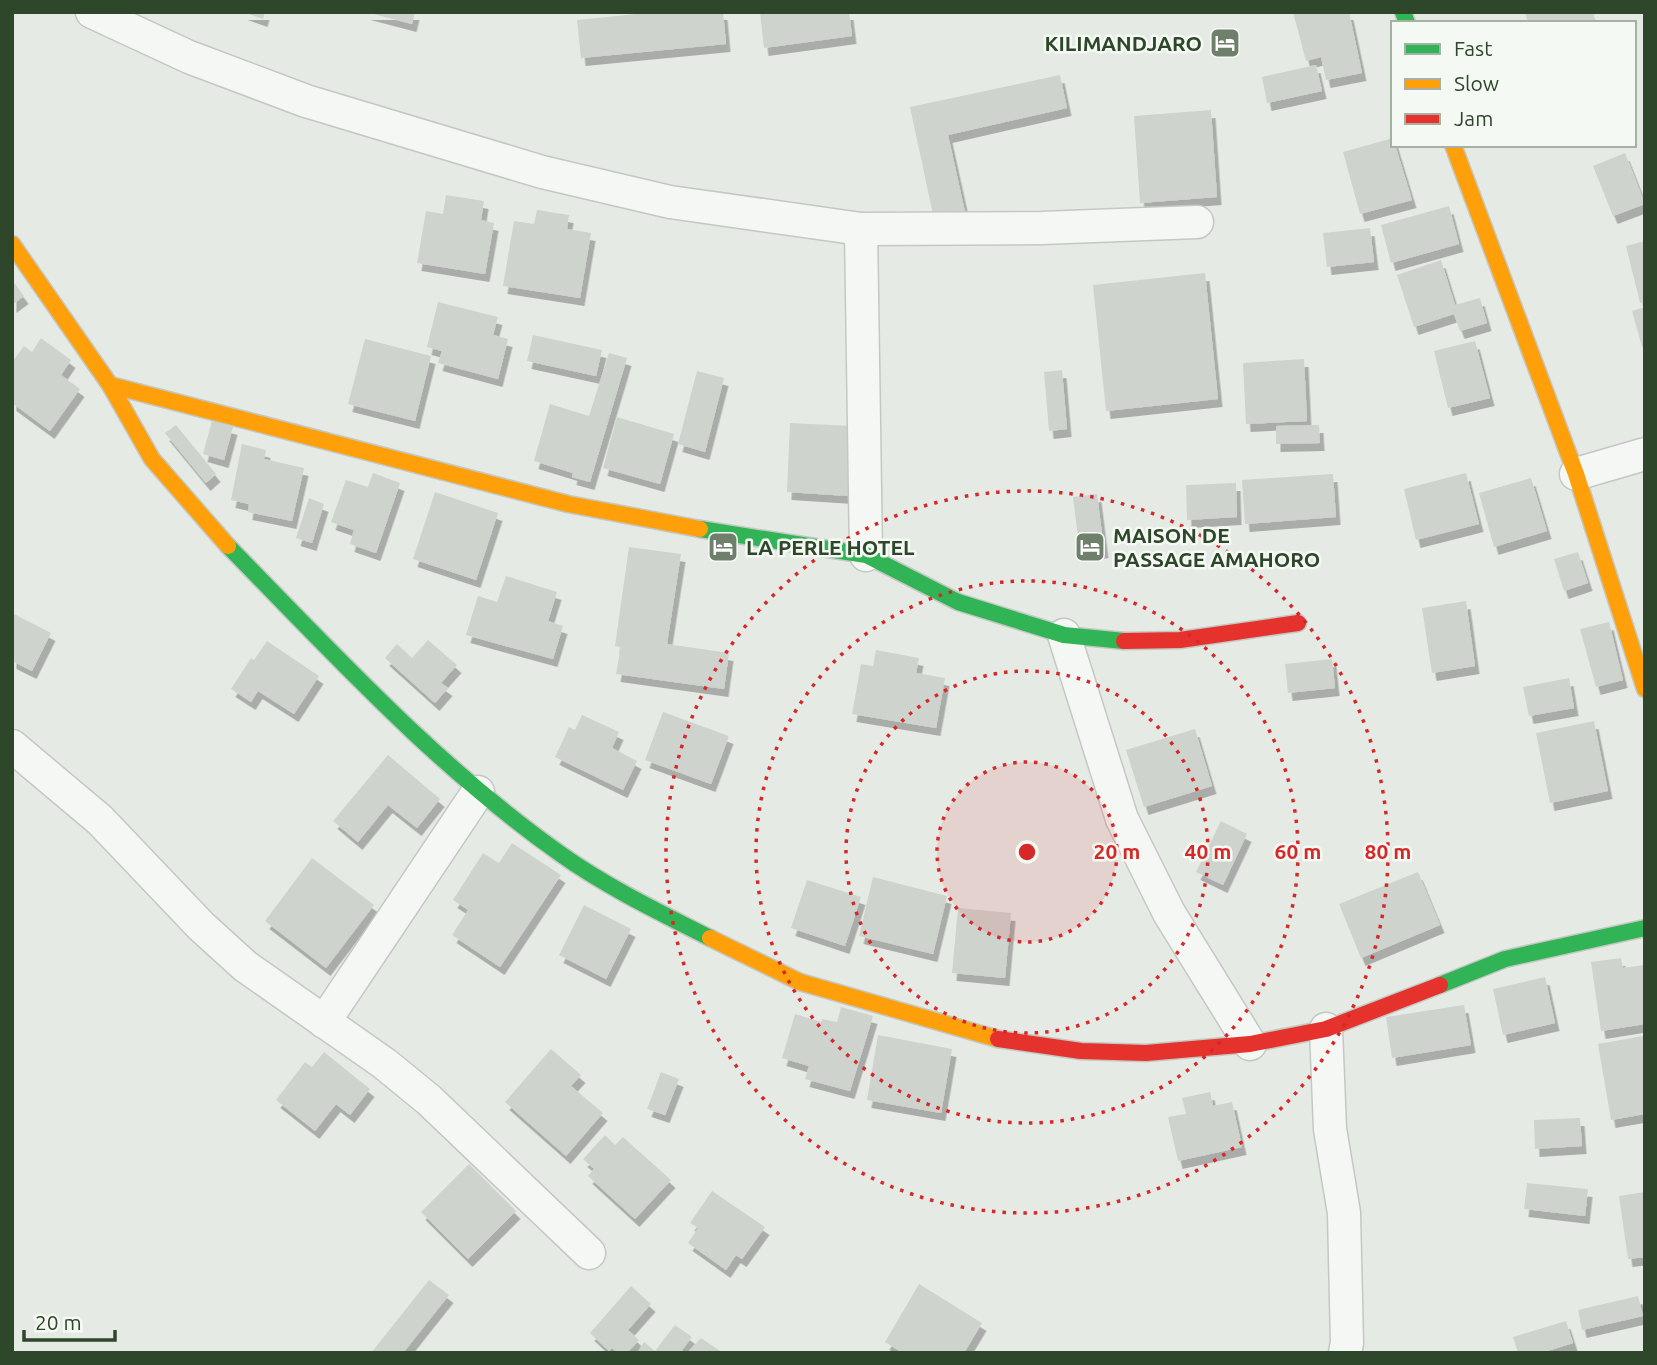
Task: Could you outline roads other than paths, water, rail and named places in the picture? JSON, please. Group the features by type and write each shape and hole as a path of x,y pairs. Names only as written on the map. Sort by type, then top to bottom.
{"street":[{"path":"92,12 189,57 306,101 542,172 670,202 861,229 1042,228 1197,222"},
{"path":"1455,147 1576,474 1645,689"},
{"path":"861,229 866,555"},
{"path":"12,244 110,385 152,459 202,519 379,700 478,792 564,857 675,920 800,982 981,1036 1081,1051 1146,1053 1250,1044 1326,1029 1505,959 1645,928"},
{"path":"110,385 568,503 680,526 866,555 958,602 1064,635 1123,641 1180,640 1298,623"},
{"path":"1576,474 1645,454"},
{"path":"1064,635 1122,819 1169,913 1250,1044"},
{"path":"12,746 100,820 201,926 245,966 385,1064 429,1100 589,1253"},
{"path":"324,1022 478,792"},
{"path":"1326,1029 1330,1129 1344,1213 1348,1343 1345,1353"}],"place":[{"name":"KILIMANDJARO","path":"1225,43"},
{"name":"LA PERLE HOTEL","path":"723,547"},
{"name":"MAISON DE PASSAGE AMAHORO","path":"1090,547"}]}
